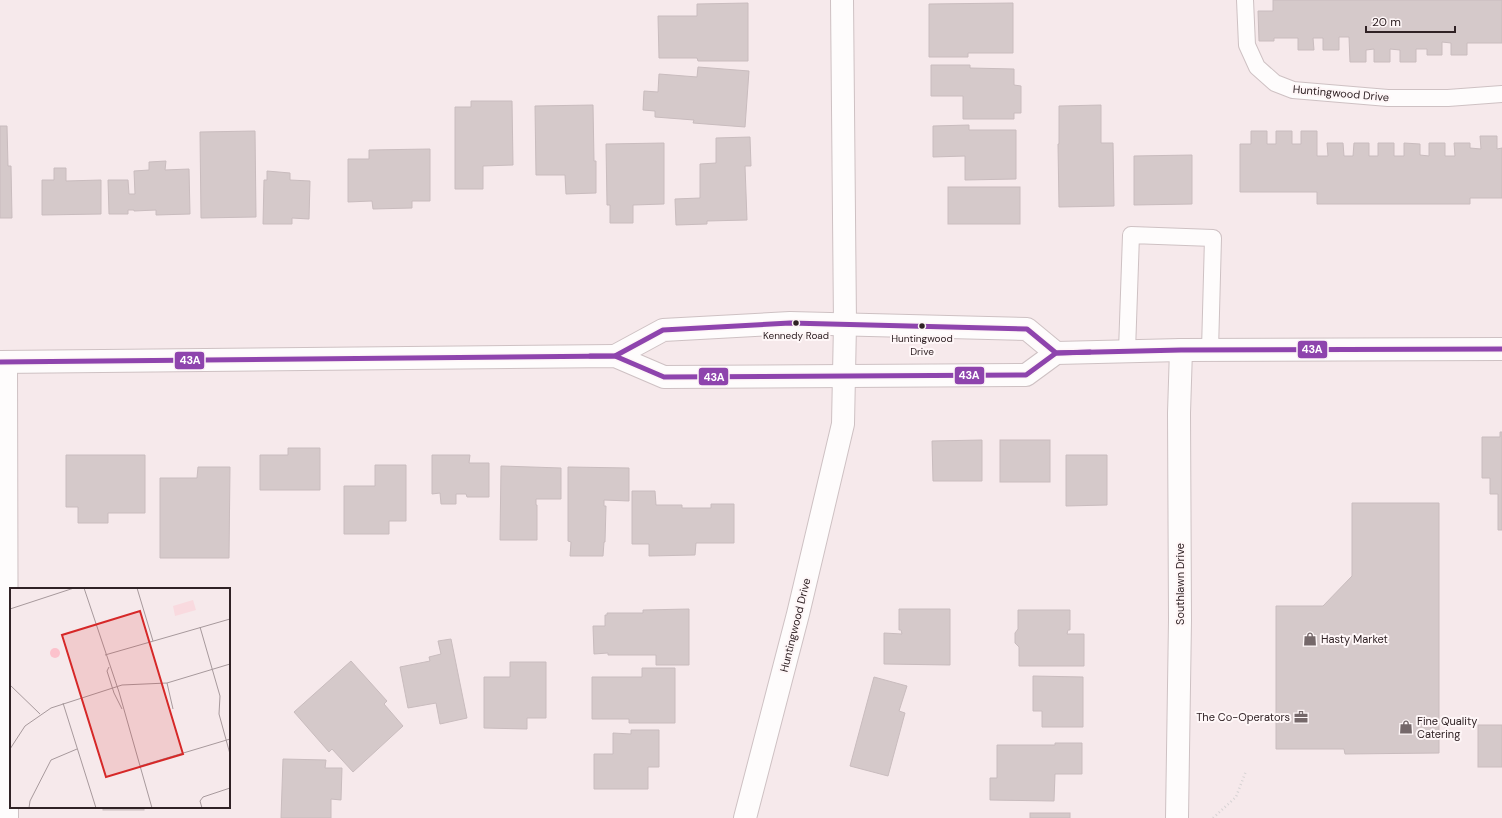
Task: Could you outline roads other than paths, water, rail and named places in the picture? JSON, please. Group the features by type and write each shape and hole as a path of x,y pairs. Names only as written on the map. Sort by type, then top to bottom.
{"main road":[{"name":"Huntingwood Drive","path":"746,818 798,614 843,424 845,324 842,0"},
{"path":"615,356 663,330 790,323 1027,329 1056,353"},
{"path":"8,818 3,362 615,356 664,377 1026,375 1056,353 1181,350 1502,348"},
{"name":"Southlawn Drive","path":"1177,818 1180,620 1179,413 1181,350"}],"lane":[{"name":"Huntingwood Drive","path":"1245,0 1247,45 1257,67 1275,83 1287,88 1294,90 1388,98 1448,98 1502,94"},
{"path":"1127,351 1131,235 1213,238 1210,350"}],"place":[{"name":"Kennedy Road","path":"796,323"},
{"name":"Huntingwood Drive","path":"922,326"},
{"name":"Hasty Market","path":"1310,639"},
{"name":"The Co-Operators","path":"1301,717"},
{"name":"Fine Quality Catering","path":"1406,727"}]}
